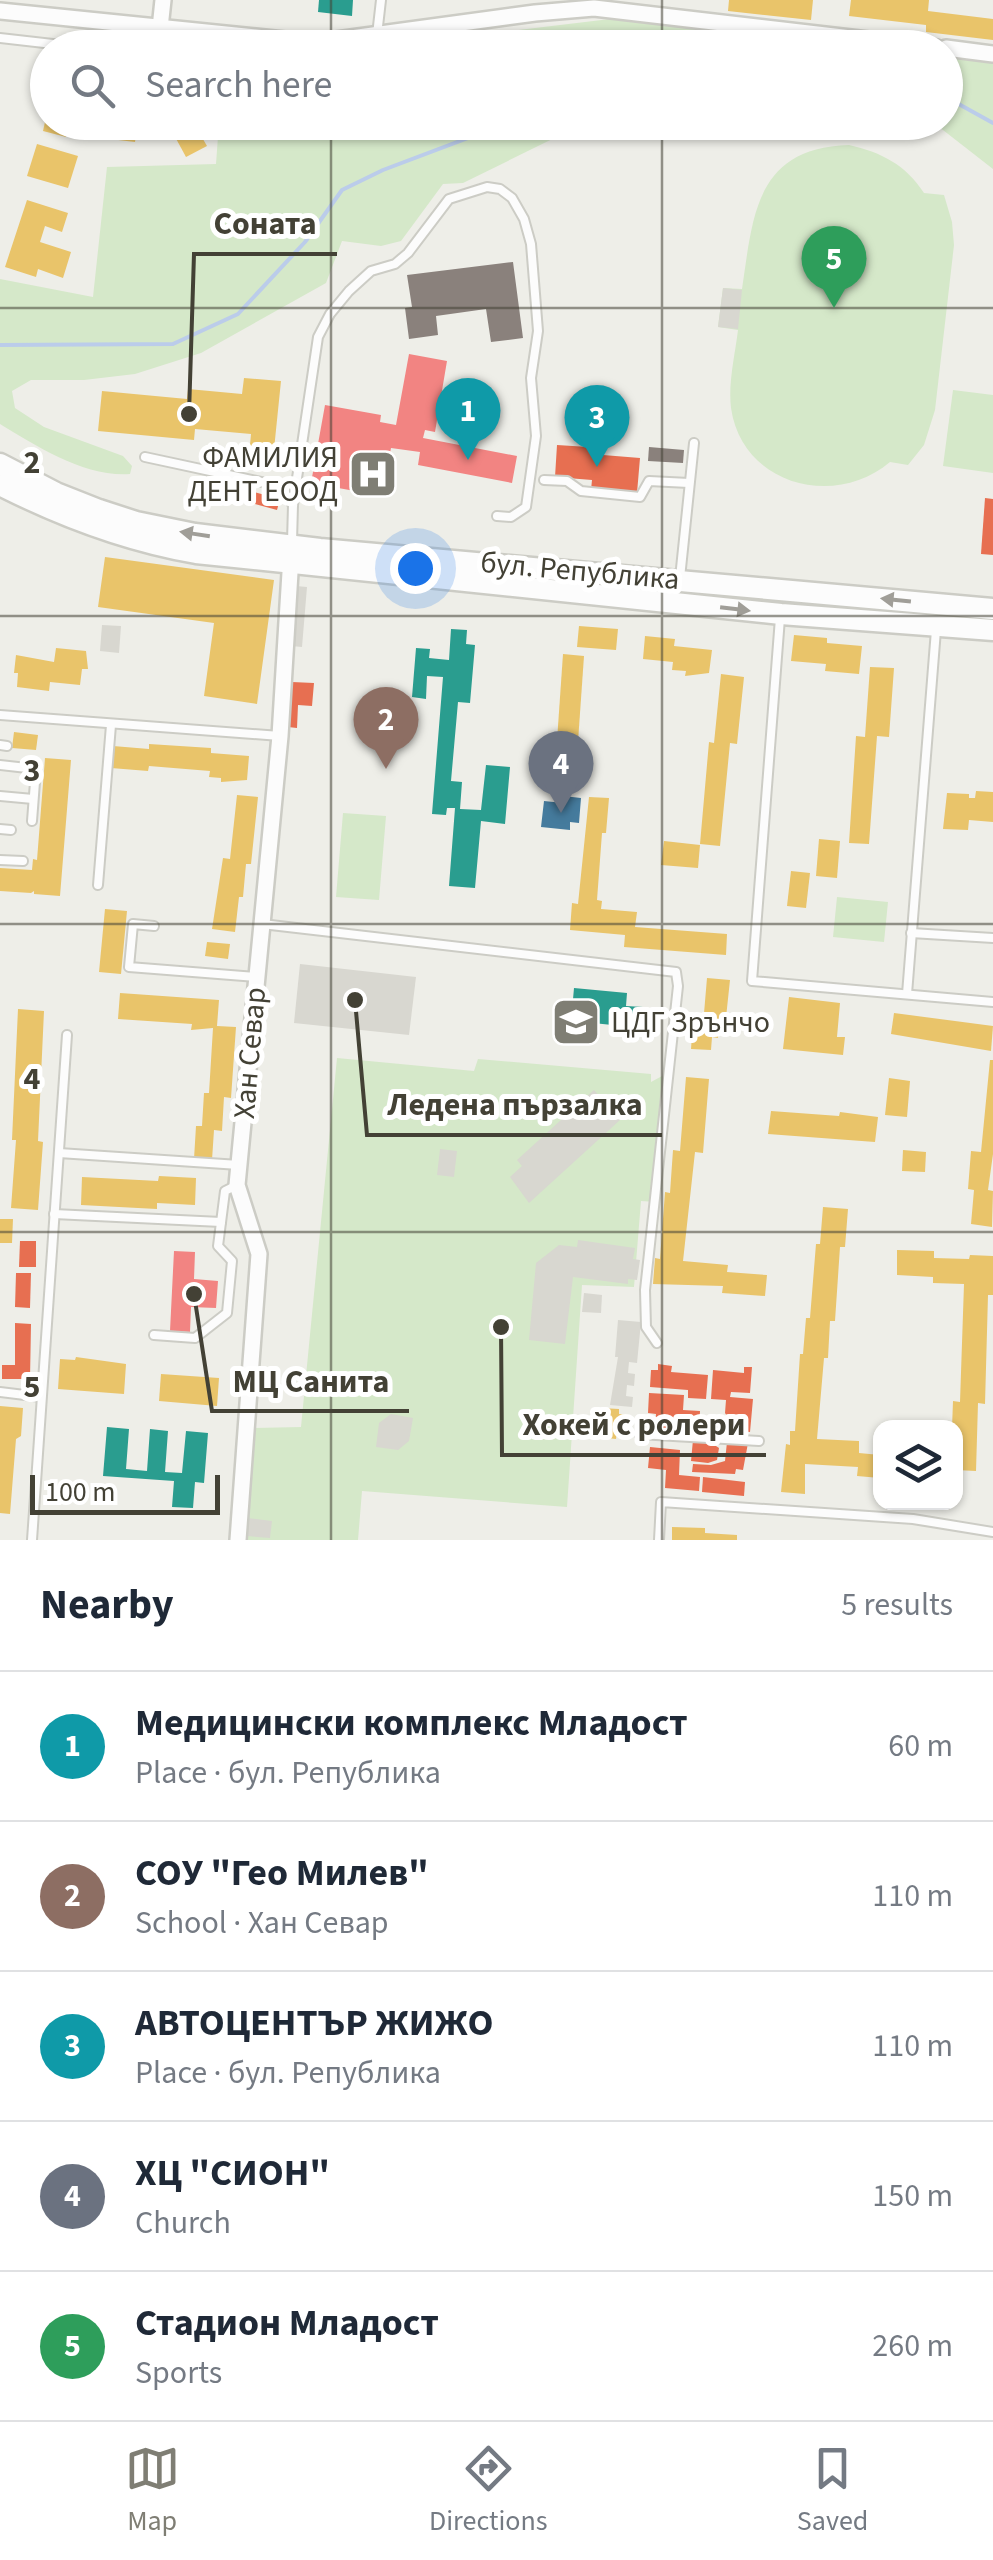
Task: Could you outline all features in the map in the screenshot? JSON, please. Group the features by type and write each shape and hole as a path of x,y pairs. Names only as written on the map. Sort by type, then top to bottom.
{"street":[{"path":"160,28 163,0"},
{"path":"423,30 594,4 646,7 810,30"},
{"path":"0,11 179,30"},
{"path":"963,50 993,54"},
{"name":"бул. Република","path":"0,464 56,493 136,522 291,554 781,614 993,630"},
{"name":"бул. Република","path":"0,485 46,508 130,539 196,552 291,554 680,579 993,609"},
{"name":"Хан Севар","path":"238,1540 260,1254 237,1185 280,736 291,554"}],"lane":[{"path":"378,30 380,0"},
{"path":"0,38 30,41"},
{"path":"291,554 292,505 318,338 330,314 371,271 395,264 408,252 449,199 487,187 500,188 512,198 524,219 531,244 538,331 531,378 536,436 526,508 511,517 497,516"},
{"path":"680,579 689,483 696,457 694,444"},
{"path":"145,457 280,486 292,505"},
{"path":"544,480 566,482 581,491 640,497 649,480 689,483"},
{"path":"781,614 752,981 993,1002"},
{"path":"906,994 936,625"},
{"path":"0,715 280,736"},
{"path":"98,885 111,725"},
{"path":"0,764 36,769 32,822"},
{"path":"0,796 33,799"},
{"path":"0,829 11,830"},
{"path":"0,860 24,862"},
{"path":"154,926 133,924 129,966 257,977"},
{"path":"262,924 676,972 678,986 645,1290 646,1327 657,1343"},
{"path":"911,933 993,938"},
{"path":"32,1540 67,1035"},
{"path":"59,1152 239,1165"},
{"path":"154,1335 196,1338 227,1313 232,1262 218,1246 225,1191 237,1185"},
{"path":"54,1214 221,1222"},
{"path":"0,1392 42,1397"},
{"path":"638,1434 759,1441"},
{"path":"659,1540 661,1502 912,1518 993,1532"}],"green space":[{"path":"610,19 708,30 518,30"},
{"path":"963,59 993,62 993,169 956,140 963,140"},
{"path":"218,140 550,140 463,183 443,184 401,241 381,246 342,241 326,283 201,353 135,374 84,380 31,380 12,391 15,408 44,427 123,456 132,466 130,474 79,466 0,424 0,279 93,297 107,167 216,164"},
{"path":"849,145 892,161 924,193 944,195 954,245 935,410 924,445 908,465 890,462 868,476 844,484 818,486 794,482 772,471 753,456 739,434 730,398 738,330 718,327 723,288 742,289 750,236 764,191 794,158 818,149"},
{"path":"953,390 993,395 993,473 943,466"},
{"path":"343,813 386,816 379,900 336,897"},
{"path":"837,897 888,902 884,942 833,937"},
{"path":"337,1058 474,1071 478,1059 651,1074 651,1082 664,1075 656,1202 641,1201 634,1287 582,1285 567,1507 362,1491 358,1540 243,1540 253,1428 301,1427"}],"building: Homes":[{"path":"729,0 813,0 811,20 728,11"},
{"path":"851,0 929,0 928,11 993,19 993,40 963,36 963,30 926,30 926,25 849,16"},
{"path":"177,140 204,140 207,146 186,157"},
{"path":"37,144 78,156 68,188 27,176"},
{"path":"27,200 68,213 62,232 45,226 40,242 71,252 63,278 38,269 36,277 5,267"},
{"path":"244,378 281,381 272,469 248,467 251,434 195,429 194,440 98,431 102,391 187,399 188,389 242,394"},
{"path":"105,557 274,580 257,704 204,696 214,623 98,607"},
{"path":"579,626 618,629 616,650 577,647"},
{"path":"794,635 862,646 859,674 825,671 826,664 791,661"},
{"path":"645,636 675,639 674,646 712,650 709,673 685,676 686,671 672,670 673,662 643,659"},
{"path":"56,648 86,651 88,669 82,669 80,685 50,682 49,691 17,687 16,655 54,662"},
{"path":"563,654 584,656 577,756 556,755"},
{"path":"870,667 894,668 889,737 877,736 869,844 849,843 856,736 865,737"},
{"path":"721,674 744,677 737,744 730,743 720,846 700,844 709,742 714,743"},
{"path":"14,732 38,735 36,750 12,748"},
{"path":"149,744 211,748 211,753 249,756 247,780 221,782 221,778 209,777 210,771 149,766 148,771 111,768 113,746 149,749"},
{"path":"45,758 71,760 60,896 0,891 0,868 32,870 33,859 37,860"},
{"path":"976,791 993,792 993,822 969,820 968,830 943,829 947,793 975,798"},
{"path":"237,795 258,797 251,864 246,864 235,932 212,929 223,858 230,859"},
{"path":"589,797 609,798 597,900 602,901 601,909 637,912 635,927 727,934 726,955 624,947 625,935 570,930 572,903 578,904"},
{"path":"819,839 840,841 837,878 816,876"},
{"path":"664,841 700,845 698,868 661,865"},
{"path":"791,871 810,873 806,908 787,906"},
{"path":"105,909 127,911 121,974 99,972"},
{"path":"207,942 230,944 228,959 205,956"},
{"path":"707,978 730,980 725,1027 719,1026 718,1038 712,1037 711,1050 691,1049 692,1035 700,1036 703,1025"},
{"path":"120,993 219,1000 217,1026 236,1027 231,1098 224,1097 222,1131 214,1130 212,1160 194,1159 196,1126 202,1126 204,1093 209,1093 213,1028 191,1030 192,1024 118,1019"},
{"path":"789,997 840,1003 837,1037 845,1037 843,1055 783,1049"},
{"path":"18,1009 44,1011 38,1210 11,1208"},
{"path":"894,1013 993,1026 991,1051 891,1034"},
{"path":"990,1060 993,1154 988,1190 993,1191 992,1227 971,1224 974,1190 968,1189 971,1151 981,1152"},
{"path":"686,1077 709,1079 703,1153 695,1152 683,1261 728,1265 727,1272 767,1275 765,1296 722,1293 723,1286 653,1284 655,1258 660,1259 665,1192 670,1193 673,1150 680,1151"},
{"path":"889,1078 910,1081 907,1117 885,1115"},
{"path":"771,1111 878,1117 875,1142 768,1134"},
{"path":"903,1150 926,1152 925,1172 902,1171"},
{"path":"159,1176 196,1178 195,1205 157,1203 157,1209 81,1205 82,1177 158,1181"},
{"path":"823,1207 848,1209 845,1247 840,1247 835,1321 830,1321 828,1358 824,1358 817,1439 859,1441 859,1453 873,1454 873,1477 857,1476 858,1467 805,1464 805,1494 781,1492 786,1444 790,1445 790,1431 795,1431 800,1354 806,1318 810,1318 816,1244 820,1244"},
{"path":"0,1219 13,1219 12,1243 0,1243"},
{"path":"897,1250 934,1251 934,1258 993,1256 985,1404 978,1403 976,1471 963,1470 963,1420 952,1420 953,1401 960,1402 964,1284 933,1283 933,1277 897,1275"},
{"path":"76,1357 126,1364 124,1394 58,1389 60,1359"},
{"path":"161,1374 219,1378 217,1406 159,1401"},
{"path":"0,1406 23,1408 21,1436 16,1439 10,1514 0,1513"},
{"path":"601,1408 619,1409 619,1414 629,1415 628,1422 618,1421 616,1439 598,1437"},
{"path":"672,1527 705,1528 705,1533 737,1535 737,1540 672,1540"}],"building: Shops":[{"path":"557,445 604,448 603,455 640,458 637,493 591,490 592,480 555,477"},
{"path":"250,491 280,499 277,510 247,502"},
{"path":"985,498 993,499 993,555 981,554"},
{"path":"292,682 314,683 312,706 298,705 297,728 288,727"},
{"path":"20,1241 36,1241 36,1267 19,1267"},
{"path":"16,1273 31,1273 30,1308 15,1307"},
{"path":"15,1323 31,1324 30,1379 2,1379 2,1365 15,1365"},
{"path":"658,1364 672,1366 671,1372 708,1375 706,1399 688,1398 688,1390 650,1387 651,1370 658,1370"},
{"path":"744,1367 752,1367 750,1393 731,1392 730,1397 753,1399 750,1432 738,1431 739,1426 733,1425 725,1413 726,1400 711,1399 713,1370 744,1373"},
{"path":"649,1393 684,1395 683,1410 700,1411 699,1431 655,1428 656,1414 648,1413"},
{"path":"693,1440 710,1442 719,1448 717,1460 691,1461"},
{"path":"727,1442 748,1443 743,1470 736,1469 735,1474 692,1472 693,1464 725,1461"},
{"path":"650,1447 680,1450 679,1475 700,1477 699,1491 665,1488 666,1470 648,1468"},
{"path":"703,1477 745,1482 744,1496 702,1492"}],"building: Schools":[{"path":"319,0 353,0 352,16 318,12"},
{"path":"451,629 467,630 466,644 475,645 470,703 458,702 451,781 462,782 460,809 481,810 486,765 510,767 505,824 481,821 475,888 449,886 455,808 447,808 446,815 432,814 443,677 427,676 426,699 412,697 416,648 430,649 429,658 449,660"},
{"path":"574,988 627,993 626,1006 643,1007 641,1028 593,1023 592,1035 570,1033"},
{"path":"107,1427 129,1429 126,1469 147,1471 150,1429 168,1431 165,1472 182,1473 186,1431 208,1433 204,1483 195,1482 193,1508 172,1507 174,1481 103,1476"}],"building: Health":[{"path":"409,354 447,361 435,432 425,430 423,438 517,456 512,483 418,465 420,452 391,448 382,496 311,483 325,405 381,415 380,422 396,425"},
{"path":"174,1251 195,1252 194,1279 218,1281 216,1308 191,1307 190,1332 170,1331"}],"building: Public":[{"path":"563,796 581,798 579,823 570,822 570,830 541,827 544,801 563,803"}],"building: Industry":[{"path":"513,262 523,338 491,342 486,309 436,316 438,335 409,339 405,308 412,307 407,275"},
{"path":"649,447 684,450 683,463 648,461"}],"building: Other":[{"path":"723,288 742,290 738,329 718,327"},
{"path":"296,586 307,587 302,647 291,646"},
{"path":"102,625 121,626 119,653 100,651"},
{"path":"300,964 416,977 409,1035 294,1023"},
{"path":"594,1090 620,1120 529,1203 510,1177 522,1166 517,1160"},
{"path":"440,1149 457,1151 454,1177 437,1175"},
{"path":"578,1240 635,1248 633,1259 640,1260 637,1280 628,1279 628,1284 573,1277 565,1344 529,1340 536,1263 559,1245 577,1247"},
{"path":"584,1293 602,1295 601,1313 582,1312"},
{"path":"618,1320 641,1322 637,1363 629,1362 628,1373 635,1374 634,1386 627,1385 626,1396 633,1397 632,1407 610,1405 618,1357"},
{"path":"391,1414 413,1418 409,1441 398,1450 376,1447 379,1423"},
{"path":"247,1518 272,1521 270,1538 246,1536"}],"waterway":[{"path":"963,106 993,123"},
{"path":"0,345 173,344 238,314 305,242 342,190 462,140"}],"place":[{"name":"Стадион Младост","path":"834,308"},
{"name":"Соната","path":"189,414"},
{"name":"Медицински комплекс Младост","path":"468,460"},
{"name":"АВТОЦЕНТЪР ЖИЖО","path":"597,467"},
{"name":"ФАМИЛИЯ ДЕНТ ЕООД","path":"373,474"},
{"name":"СОУ \"Гео Милев\"","path":"386,769"},
{"name":"ХЦ \"СИОН\"","path":"561,813"},
{"name":"Ледена пързалка","path":"355,1000"},
{"name":"ЦДГ Зрънчо","path":"576,1022"},
{"name":"МЦ Санита","path":"194,1294"},
{"name":"Хокей с ролери","path":"501,1327"}]}
